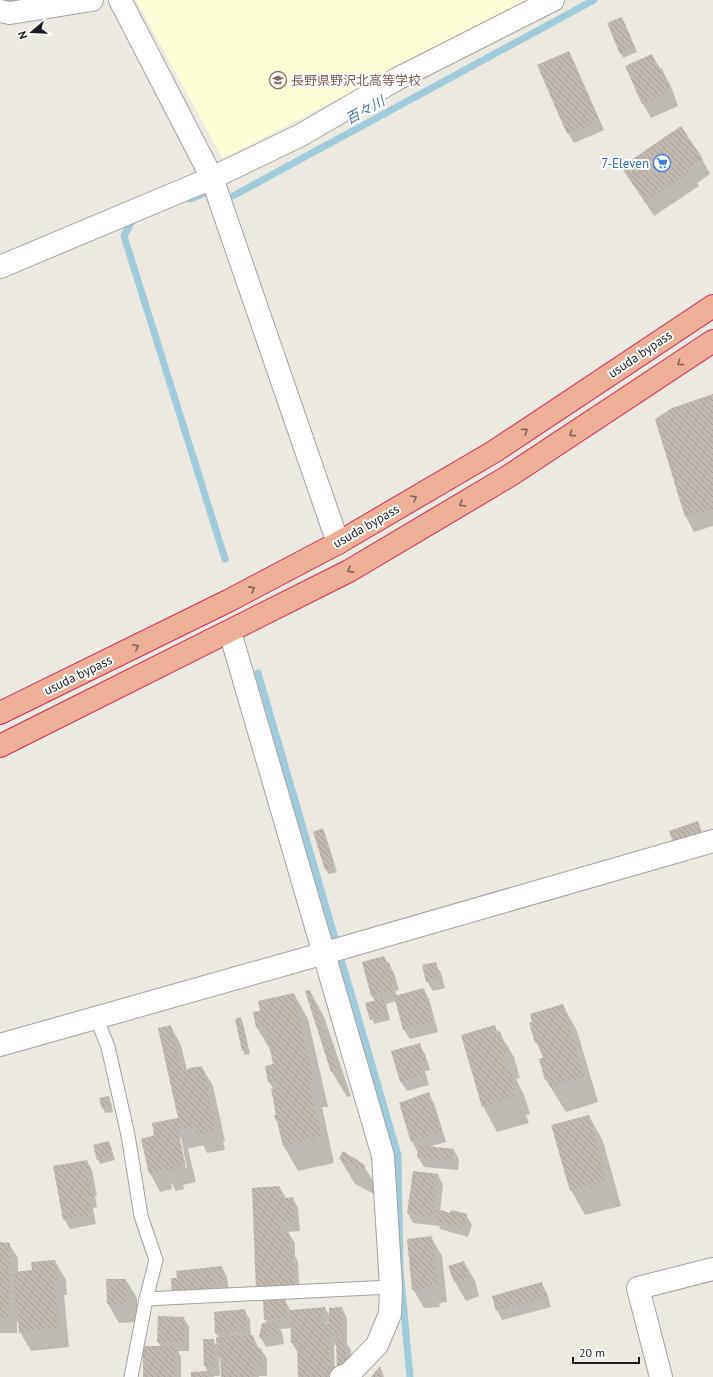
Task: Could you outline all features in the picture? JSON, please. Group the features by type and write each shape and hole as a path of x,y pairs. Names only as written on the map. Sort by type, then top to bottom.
{"highway":[{"name":"usuda bypass","path":"0,713 228,601 338,543 495,451 713,306"},
{"path":"0,746 349,571 509,476 713,341"}],"street":[{"path":"0,11 10,13 92,0"},
{"path":"120,0 212,178 338,543"},
{"path":"0,267 212,178 301,134 397,78 553,0"},
{"path":"230,632 325,953 383,1156 391,1286 390,1314 377,1345 350,1373 341,1377"},
{"path":"0,1044 713,842"},
{"path":"662,1377 638,1288 713,1269"}],"lane":[{"path":"96,1017 108,1047 128,1135 141,1216 156,1260 146,1299 131,1377"},
{"path":"146,1299 391,1286"}],"shaded area":[{"name":"長野県野沢北高等学校","path":"136,0 528,0 223,159"}],"building":[{"path":"622,17 635,47 620,54 607,23"},
{"path":"569,51 599,120 567,134 537,65"},
{"path":"652,54 659,70 662,68 670,91 642,104 625,66"},
{"name":"7-Eleven","path":"681,126 703,159 689,168 692,171 645,202 621,167"},
{"path":"713,394 713,509 685,517 655,419 672,408"},
{"path":"698,821 703,835 674,845 669,831"},
{"path":"323,828 335,867 325,870 313,832"},
{"path":"384,956 386,963 389,962 394,980 391,981 393,991 371,996 362,962"},
{"path":"436,962 440,978 426,982 422,965"},
{"path":"424,988 433,1022 403,1030 394,996"},
{"path":"310,990 337,1070 331,1072 305,991"},
{"path":"294,993 314,1081 309,1082 321,1137 283,1146 277,1121 274,1115 276,1115 271,1089 279,1088 277,1080 268,1082 265,1066 273,1064 265,1026 256,1028 253,1012 260,1011 258,1001"},
{"path":"383,998 388,1015 370,1020 365,1003"},
{"path":"563,1004 584,1076 550,1087 548,1079 545,1080 539,1059 543,1058 538,1042 535,1043 529,1023 532,1022 530,1014"},
{"path":"241,1017 248,1049 242,1051 235,1019"},
{"path":"171,1025 182,1072 190,1068 202,1066 215,1122 213,1123 215,1131 196,1135 194,1126 178,1130 185,1163 173,1166 174,1170 164,1172 162,1167 162,1171 149,1174 141,1139 154,1135 152,1123 178,1118 158,1028"},
{"path":"495,1025 497,1032 500,1031 506,1052 502,1053 507,1069 510,1068 516,1088 513,1089 515,1097 482,1107 461,1035"},
{"path":"420,1043 425,1060 420,1061 424,1075 400,1082 391,1051"},
{"path":"429,1092 441,1132 411,1142 399,1103"},
{"path":"109,1096 111,1107 102,1109 99,1098"},
{"path":"589,1115 607,1180 570,1191 551,1125"},
{"path":"109,1141 113,1155 97,1160 93,1145"},
{"path":"418,1145 454,1149 453,1161 417,1157"},
{"path":"343,1151 365,1165 362,1171 339,1159"},
{"path":"87,1160 92,1186 90,1187 92,1197 88,1198 91,1215 63,1220 53,1166"},
{"path":"413,1171 438,1174 432,1217 407,1213"},
{"path":"280,1186 281,1199 293,1197 295,1222 281,1223 282,1234 289,1232 289,1252 293,1251 295,1288 256,1291 252,1188"},
{"path":"437,1209 450,1213 451,1210 467,1214 462,1228 434,1220"},
{"path":"432,1236 437,1284 429,1284 429,1288 412,1290 407,1239"},
{"path":"0,1242 10,1243 9,1318 0,1319"},
{"path":"55,1260 57,1276 54,1276 59,1328 19,1333 17,1307 15,1307 12,1282 14,1282 14,1272 32,1270 31,1262"},
{"path":"464,1261 469,1277 454,1282 448,1266"},
{"path":"222,1266 224,1283 209,1285 210,1291 172,1294 171,1278 177,1278 176,1271"},
{"path":"106,1279 126,1279 127,1304 107,1304"},
{"path":"542,1282 546,1297 496,1311 492,1296"},
{"path":"286,1299 287,1318 264,1320 263,1301"},
{"path":"325,1307 325,1312 322,1313 323,1317 319,1318 319,1324 329,1323 329,1308 342,1307 343,1334 329,1336 331,1377 298,1377 297,1343 291,1343 290,1310"},
{"path":"245,1309 247,1331 215,1333 214,1312"},
{"path":"158,1316 184,1317 184,1342 157,1342"},
{"path":"277,1321 279,1335 259,1337 262,1323"},
{"path":"253,1335 255,1348 261,1348 262,1366 254,1366 254,1377 221,1377 220,1357 217,1356 216,1337"},
{"path":"203,1339 214,1339 214,1366 204,1366"},
{"path":"336,1339 345,1339 347,1370 337,1371"},
{"path":"143,1346 176,1346 175,1377 143,1377"},
{"path":"380,1366 384,1377 371,1377"},
{"path":"212,1371 212,1377 191,1377 191,1372"}],"waterway":[{"name":"百々川","path":"233,196 594,0"},
{"name":"百々川","path":"190,199 203,194"},
{"path":"135,218 124,236 225,559"},
{"path":"258,673 398,1155 400,1269 410,1377"}],"place":[{"name":"長野県野沢北高等学校","path":"278,80"},
{"name":"7-Eleven","path":"662,163"}]}
